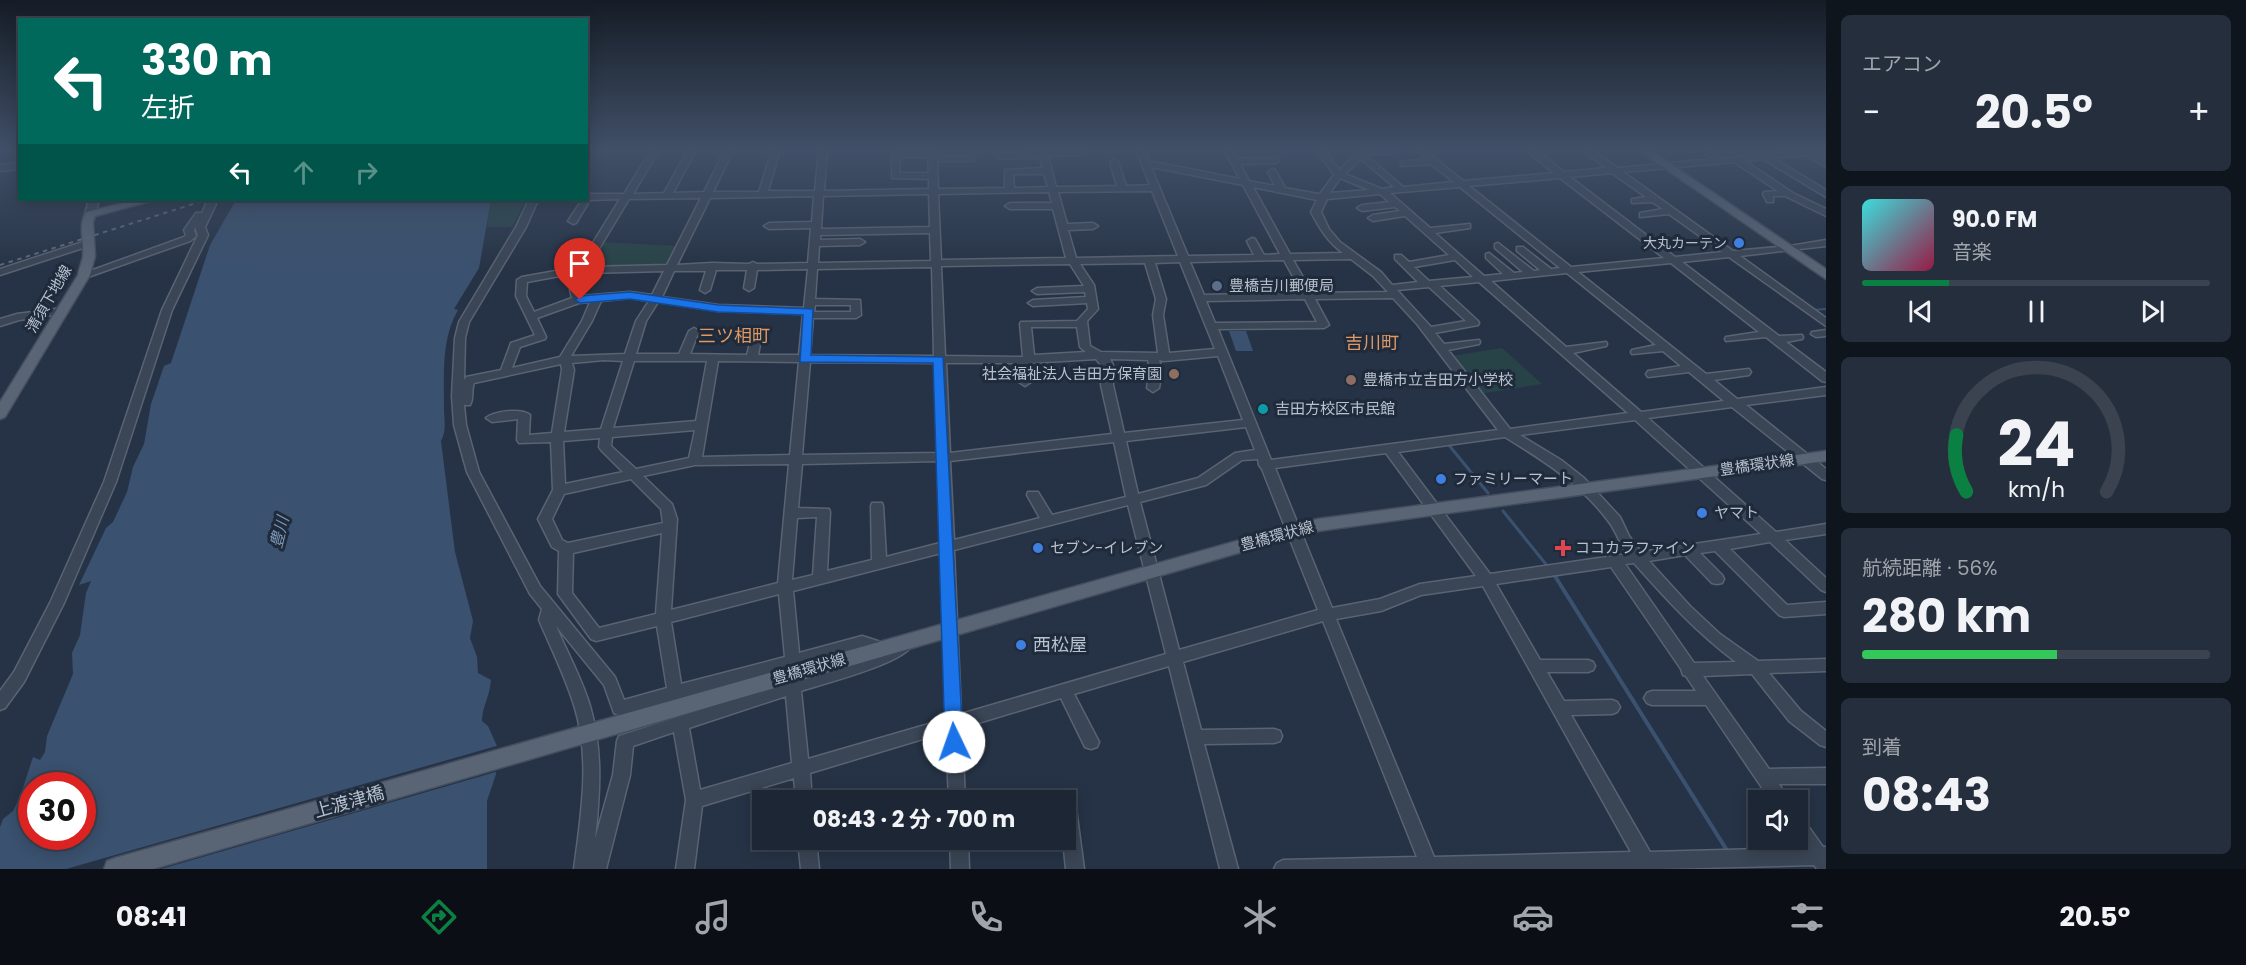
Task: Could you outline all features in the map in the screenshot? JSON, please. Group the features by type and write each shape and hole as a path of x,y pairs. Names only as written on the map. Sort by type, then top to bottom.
{"main road":[{"path":"1706,191 1826,275"},
{"path":"90,214 145,201"},
{"name":"清須下地線","path":"0,414 84,275 89,256 87,222 90,214"},
{"path":"1790,248 1826,269"},
{"name":"豊橋環状線","path":"585,734 911,639 1318,525 1826,456"},
{"name":"上渡津橋","path":"115,869 585,734"}],"street":[{"path":"577,300 575,290 582,269 630,191"},
{"path":"667,196 670,191"},
{"path":"675,691 663,619 670,519 667,507 605,447 641,321 672,267 708,191"},
{"path":"588,198 989,191"},
{"path":"1052,191 1072,261 1091,294 1093,309 1082,321 1085,347 1107,365 1107,385 1151,571 1229,869"},
{"path":"1156,191 1263,460 1430,867"},
{"path":"1210,326 1324,325 1251,191"},
{"path":"1285,191 1322,197 1397,191"},
{"path":"1326,191 1317,212 1325,230 1337,244 1355,256 1392,291 1427,331 1507,433 1557,463 1587,489 1615,520 1624,540 1637,557 1685,610 1715,639 1756,668 1795,716 1826,740"},
{"path":"1379,191 1703,473 1826,586"},
{"path":"1469,191 1826,476"},
{"path":"1582,191 1826,378"},
{"path":"1643,191 1734,254 1826,323"},
{"path":"1783,191 1826,213"},
{"path":"933,192 956,790"},
{"path":"793,662 785,588 819,193"},
{"path":"1770,200 1767,194 1787,193"},
{"path":"1635,201 1654,199"},
{"path":"90,214 94,201"},
{"path":"534,201 521,227 464,322 460,338 460,425 473,472 535,590 610,682 620,708 675,691 793,662 862,642 882,648"},
{"path":"573,220 585,201"},
{"path":"84,275 188,239 191,236 189,230 209,202"},
{"path":"0,702 19,677 57,603 110,482 167,310 203,235 200,227 209,202"},
{"path":"1362,208 1397,204"},
{"path":"1010,206 1056,206"},
{"path":"1643,214 1671,211"},
{"path":"1372,218 1407,213"},
{"path":"769,226 860,242"},
{"path":"1062,227 1093,226"},
{"path":"1427,231 1467,226"},
{"path":"816,233 934,230"},
{"path":"1252,241 1261,258"},
{"path":"0,272 89,243"},
{"path":"1199,298 1309,297 1392,291 1429,284 1826,243"},
{"path":"1498,246 1532,274"},
{"path":"1520,249 1549,272"},
{"path":"507,372 506,368 515,345 541,338 521,296 522,280 582,269 1355,256"},
{"path":"1489,256 1512,276"},
{"path":"1398,257 1474,323 1427,331"},
{"path":"1407,265 1456,257"},
{"path":"1149,260 1161,299 1158,315 1159,358 1153,388"},
{"path":"705,290 712,266"},
{"path":"749,288 753,266"},
{"path":"1037,291 1091,294"},
{"path":"1033,303 1091,294"},
{"path":"532,316 577,300 630,295 718,308 809,309"},
{"path":"597,297 591,319 565,357 568,370 557,437 559,490 545,519 557,543 566,549 669,527"},
{"path":"0,323 17,316 63,311"},
{"path":"1025,382 1025,324 1082,324"},
{"path":"683,358 694,330"},
{"path":"1730,339 1798,337"},
{"path":"752,358 756,339"},
{"path":"1440,348 1475,342"},
{"path":"1563,351 1602,344"},
{"path":"1636,352 1666,347"},
{"path":"460,425 465,418 468,383 566,360 629,358 939,360 1098,356 1159,358 1221,352"},
{"path":"694,461 713,358"},
{"path":"1652,374 1692,368"},
{"path":"1705,378 1744,372"},
{"path":"566,549 565,594 596,635 1202,482 1239,456 1263,460 1389,448 1826,392"},
{"path":"492,418 524,415 523,440 700,425"},
{"path":"559,490 632,472 694,461 944,457 1250,423"},
{"path":"1389,448 1487,580 1647,864"},
{"path":"1033,495 1049,521"},
{"path":"877,506 879,564"},
{"path":"792,513 824,512 820,579"},
{"path":"694,800 1326,614 1381,605 1420,590 1826,529"},
{"path":"1719,546 1784,611 1826,608"},
{"path":"1689,551 1717,579"},
{"path":"1615,561 1688,670 1774,790"},
{"path":"550,608 546,620 582,704 592,792 583,869"},
{"path":"597,869 604,837 621,786 625,741 881,660 898,651 911,639"},
{"path":"1688,670 1826,664"},
{"path":"1535,666 1588,666"},
{"path":"793,686 803,790"},
{"path":"1064,690 1091,742"},
{"path":"1652,698 1708,698"},
{"path":"1559,708 1612,707"},
{"path":"680,724 694,800 685,869"},
{"path":"1195,737 1274,736"},
{"path":"1765,777 1826,776"},
{"path":"1808,840 1823,860"},
{"path":"808,850 810,869"},
{"path":"959,850 960,869"},
{"path":"1073,850 1075,869"},
{"path":"1283,869 1647,864 1732,858 1766,863 1823,860"}],"green space":[{"path":"491,201 525,201 512,227 487,227"},
{"path":"601,242 678,246 669,266 589,267"},
{"path":"1502,348 1542,384 1479,394 1451,356"}],"water":[{"name":"豊川","path":"235,201 491,201 479,268 454,309 458,310 446,345 445,429 441,441 455,552 473,621 470,638 477,657 478,673 491,680 482,721 488,726 497,746 496,774 487,801 487,869 0,869 0,827 3,819 13,811 18,801 18,850 96,850 96,772 28,772 33,757 40,760 45,752 47,736 73,674 72,653 80,635 86,593 91,581 79,585 106,528 113,522 127,492 133,467 144,444 151,404 164,366 171,363 210,245"},
{"path":"1229,331 1246,331 1253,351 1236,351"}],"pier":[{"path":"500,745 499,771 161,869 66,869"}],"waterway":[{"path":"1813,310 1826,309"},
{"path":"1448,444 1488,493"},
{"path":"1503,511 1549,568"},
{"path":"1553,573 1728,852"}],"railway":[{"path":"0,265 203,201"}],"place":[{"name":"大丸カーテン","path":"1739,243"},
{"name":"豊橋吉川郵便局","path":"1217,286"},
{"name":"社会福祉法人吉田方保育園","path":"1174,374"},
{"name":"豊橋市立吉田方小学校","path":"1351,380"},
{"name":"吉田方校区市民館","path":"1263,409"},
{"name":"ファミリーマート","path":"1441,479"},
{"name":"ヤマト","path":"1702,513"},
{"name":"セブン-イレブン","path":"1038,548"},
{"name":"ココカラファイン","path":"1563,548"},
{"name":"西松屋","path":"1021,645"}],"district":[{"name":"三ツ相町","path":"734,336"},
{"name":"吉川町","path":"1372,343"}],"route":[{"path":"580,300 630,295 718,308 809,311 805,359 939,360 954,742"}]}
